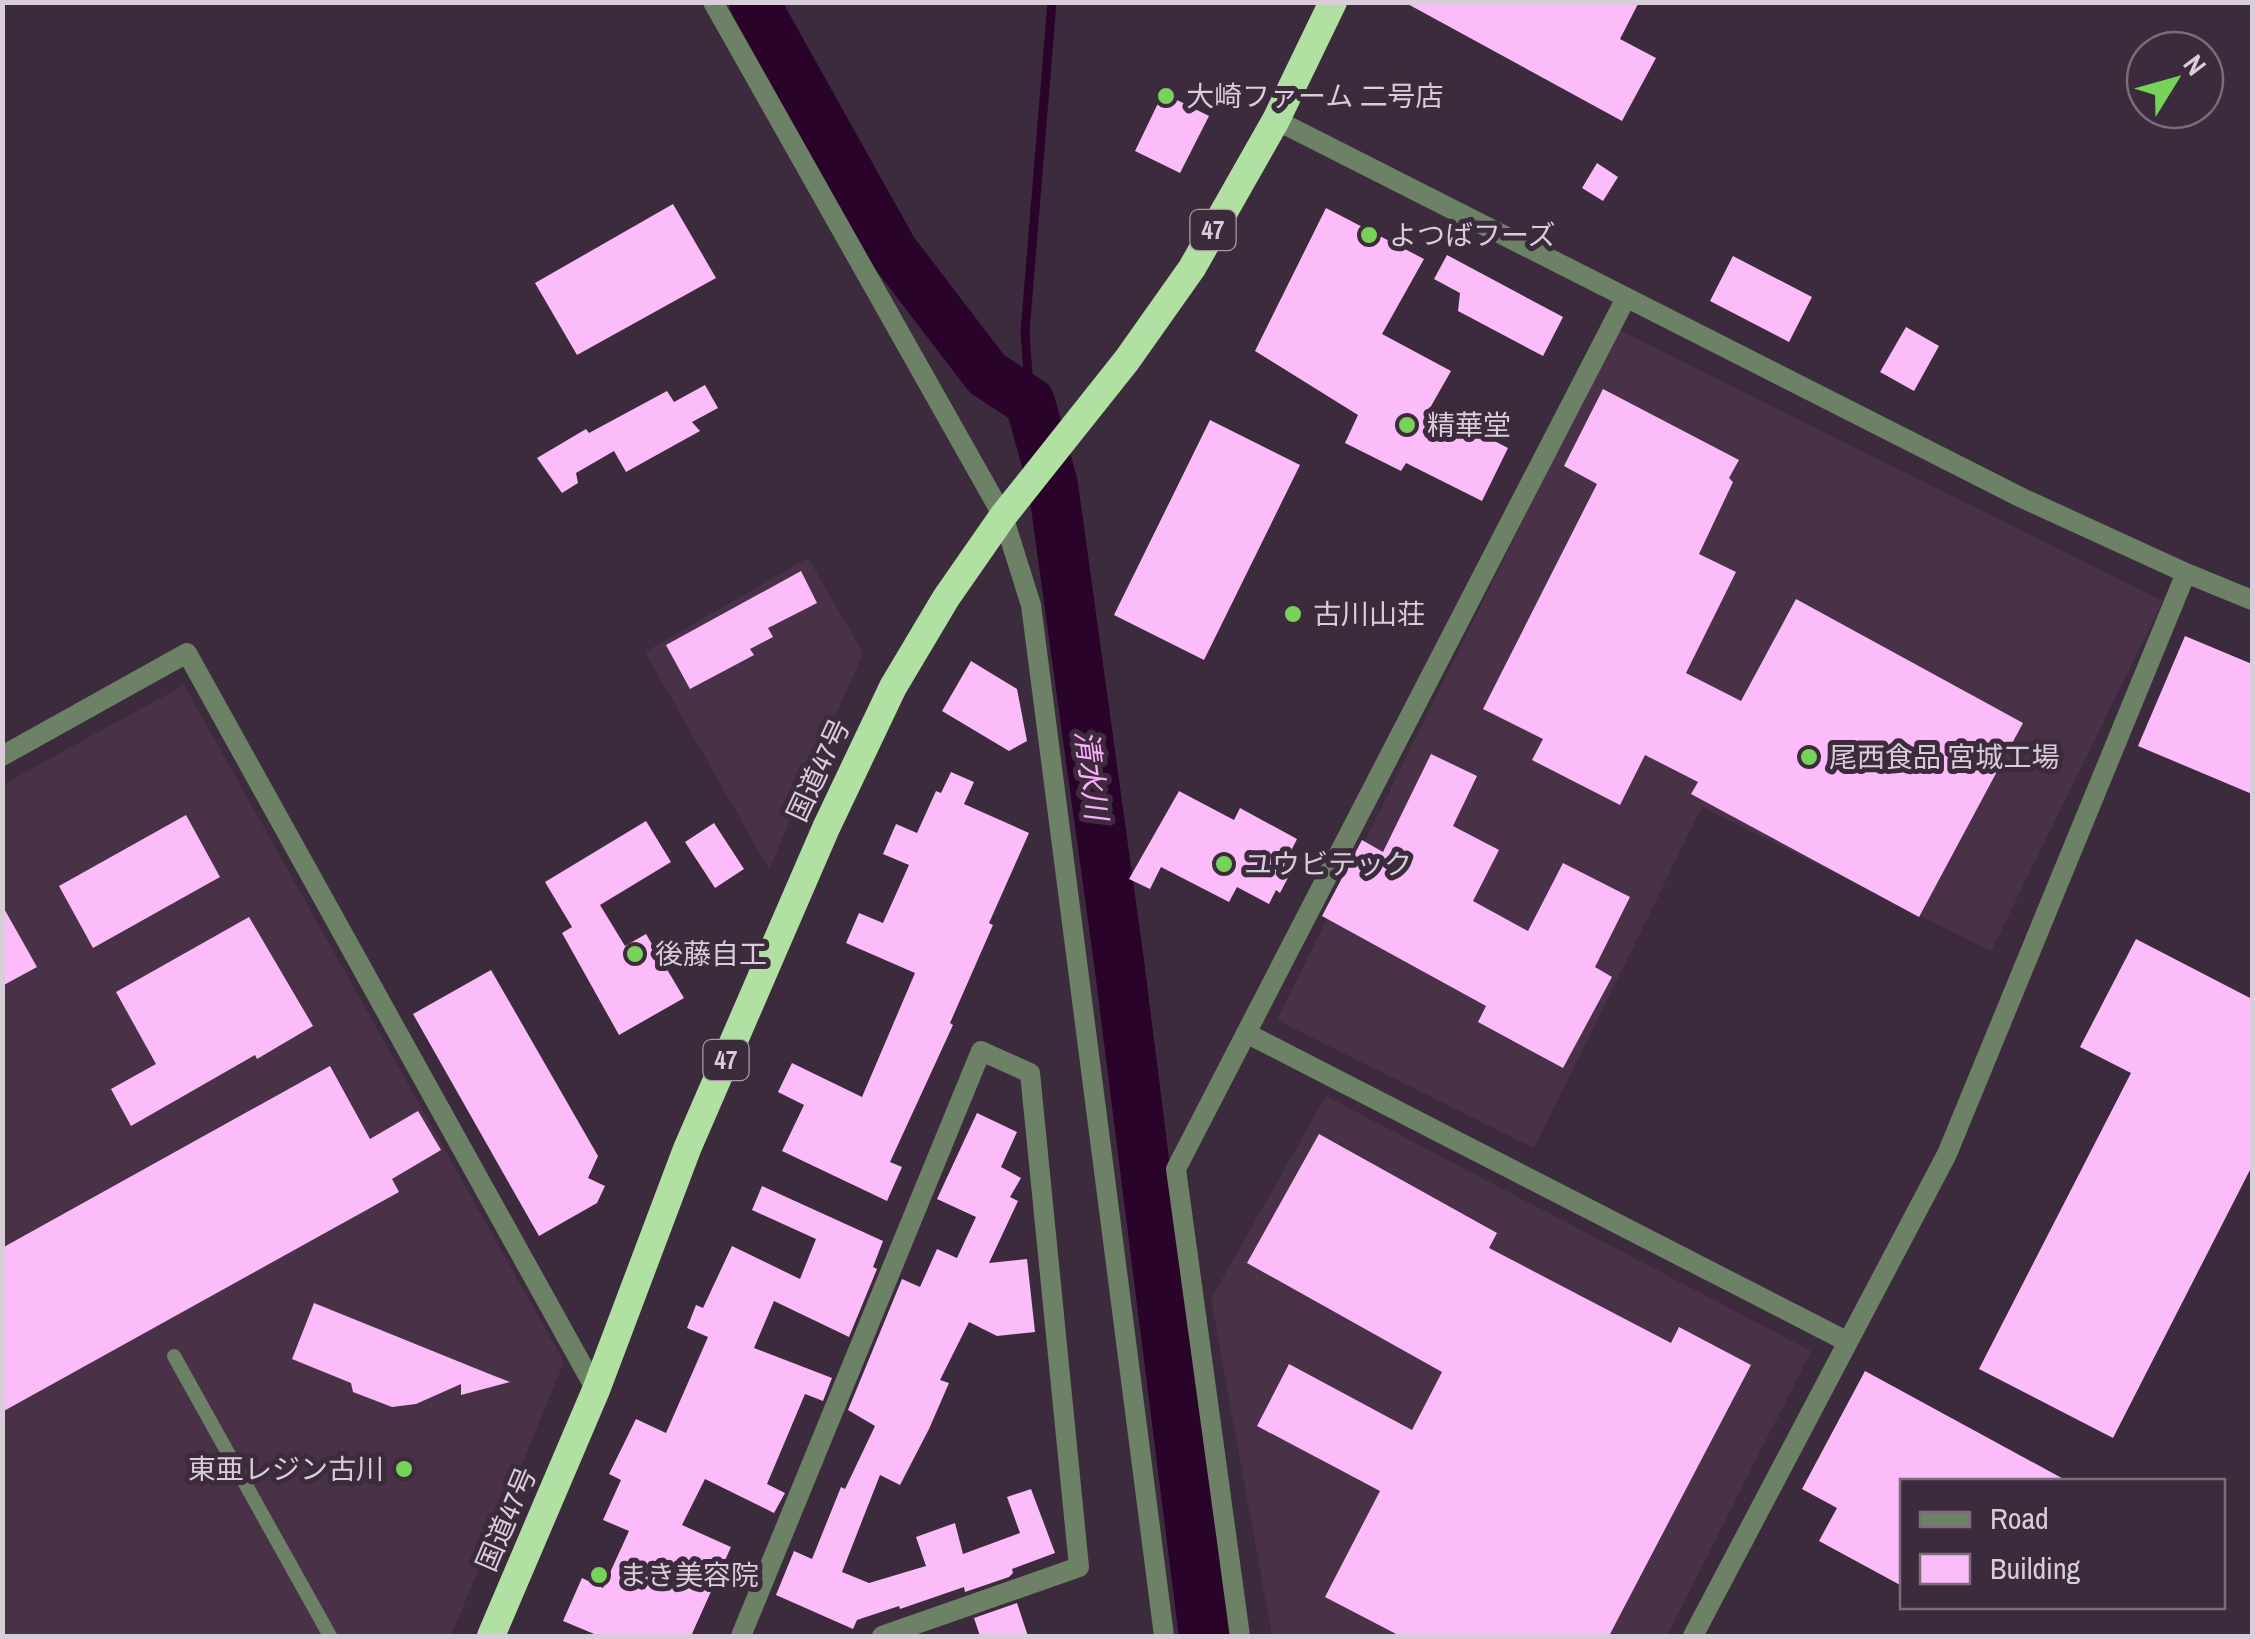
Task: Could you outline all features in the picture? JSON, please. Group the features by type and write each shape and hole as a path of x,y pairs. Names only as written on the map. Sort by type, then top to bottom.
{"highway":[{"name":"国道47号","path":"491,1636 596,1390 688,1149 826,828 893,687 946,598 1006,512 1127,360 1192,268 1276,120 1333,2"}],"street":[{"path":"714,2 1006,512 1032,606 1164,1636"},
{"path":"1276,120 2022,498 2252,600"},
{"path":"1240,1636 1176,1169 1626,298"},
{"path":"1694,1636 1947,1154 2186,572"},
{"path":"2,756 187,653 596,1390"},
{"path":"1246,1033 1848,1342"},
{"path":"740,1636 981,1051 1030,1073 1080,1567 911,1632 882,1636"}],"lane":[{"path":"174,1356 330,1636"}],"shaded area":[{"path":"1617,329 2163,601 1991,951 1702,807 1534,1148 1277,1020"},
{"path":"808,558 863,653 769,869 645,652"},
{"path":"184,685 564,1362 451,1636 3,1636 2,785"},
{"path":"1326,1096 1811,1351 1667,1636 1272,1636 1211,1299"}],"building":[{"path":"1404,2 1639,2 1620,39 1656,58 1622,121"},
{"path":"1163,93 1209,116 1180,173 1135,151"},
{"path":"1597,163 1618,177 1603,201 1582,188"},
{"path":"673,204 716,278 577,355 535,283"},
{"path":"1326,208 1424,259 1382,334 1451,371 1430,408 1508,448 1482,501 1406,463 1401,471 1345,443 1358,415 1255,351"},
{"path":"1447,255 1563,317 1543,356 1458,311 1460,293 1434,279"},
{"path":"1733,256 1812,297 1789,342 1710,301"},
{"path":"1906,327 1939,346 1914,391 1880,372"},
{"path":"705,385 718,408 692,422 700,431 626,472 614,451 576,473 578,483 562,493 537,458 586,429 589,433 667,391 674,402"},
{"path":"1603,389 1739,460 1729,478 1733,482 1699,554 1736,572 1686,673 1741,701 1796,599 2023,723 1919,917 1691,794 1698,782 1645,755 1620,805 1532,760 1543,739 1483,709 1597,484 1564,466"},
{"path":"1210,420 1300,465 1204,660 1114,615"},
{"path":"801,571 817,603 768,628 773,637 750,649 754,655 690,689 666,645"},
{"path":"2185,636 2252,664 2252,794 2138,746"},
{"path":"971,661 1017,689 1027,741 1009,751 942,711"},
{"path":"1431,754 1477,776 1453,826 1499,850 1473,901 1528,931 1563,863 1630,897 1595,967 1612,977 1563,1068 1478,1022 1486,1006 1322,916 1362,840 1383,852"},
{"path":"951,772 974,782 964,804 1029,833 989,923 993,925 950,1023 953,1025 890,1162 902,1167 887,1201 782,1151 804,1105 778,1092 792,1063 862,1097 915,973 846,943 859,913 883,923 909,865 883,854 896,824 917,833 936,791 941,793"},
{"path":"1179,791 1234,820 1240,808 1297,839 1284,865 1292,870 1269,904 1237,887 1229,902 1161,867 1150,889 1129,879"},
{"path":"186,815 220,877 93,948 59,886"},
{"path":"646,821 671,862 600,905 625,946 646,934 684,998 619,1035 562,933 572,927 545,882"},
{"path":"714,823 744,869 715,888 685,842"},
{"path":"2,905 37,967 2,986"},
{"path":"249,917 313,1026 131,1126 111,1089 156,1064 116,992"},
{"path":"2136,939 2252,999 2252,1166 2113,1438 1979,1369 2131,1073 2080,1047"},
{"path":"491,970 598,1156 588,1178 605,1186 597,1203 539,1236 413,1014"},
{"path":"330,1066 370,1139 418,1111 441,1150 392,1179 399,1192 2,1412 2,1248"},
{"path":"977,1113 1017,1132 1001,1167 1021,1178 1010,1197 1018,1201 989,1263 1027,1259 1035,1332 997,1336 969,1322 940,1380 949,1383 929,1429 900,1485 880,1475 842,1572 869,1583 926,1566 916,1537 955,1523 963,1554 1020,1533 1007,1497 1031,1489 1055,1553 1012,1569 1009,1577 965,1592 964,1587 857,1620 853,1629 776,1595 794,1551 812,1559 841,1487 845,1489 875,1426 848,1410 902,1279 920,1287 937,1249 957,1258 976,1217 937,1199"},
{"path":"1319,1134 1497,1233 1489,1248 1671,1343 1679,1327 1751,1365 1609,1636 1400,1636 1325,1597 1380,1491 1257,1426 1289,1364 1412,1430 1442,1372 1247,1263"},
{"path":"762,1186 883,1241 873,1267 877,1269 849,1337 774,1301 754,1348 832,1378 823,1401 805,1394 767,1484 785,1493 774,1513 705,1479 682,1525 731,1547 691,1636 599,1636 563,1621 582,1578 603,1588 629,1531 603,1520 621,1480 609,1474 636,1419 666,1433 708,1337 687,1328 696,1305 703,1308 732,1246 800,1279 816,1239 752,1210"},
{"path":"314,1303 510,1382 461,1395 461,1384 416,1404 392,1407 353,1392 351,1383 292,1359"},
{"path":"1865,1371 2063,1479 1900,1479 1900,1585 1819,1541 1837,1508 1802,1489"},
{"path":"1017,1603 1028,1636 980,1636 974,1618"}],"waterway":[{"name":"清水川","path":"754,2 893,251 987,374 1030,402 1053,485 1119,962 1204,1636"},
{"path":"1030,402 1025,332 1052,2"}],"place":[{"name":"大崎ファーム 二号店","path":"1166,96"},
{"name":"よつばフーズ","path":"1369,235"},
{"name":"精華堂","path":"1407,425"},
{"name":"古川山荘","path":"1293,614"},
{"name":"尾西食品 宮城工場","path":"1809,757"},
{"name":"ユウビテック","path":"1224,864"},
{"name":"後藤自工","path":"635,954"},
{"name":"東亜レジン古川","path":"404,1469"},
{"name":"まき美容院","path":"599,1575"}]}
